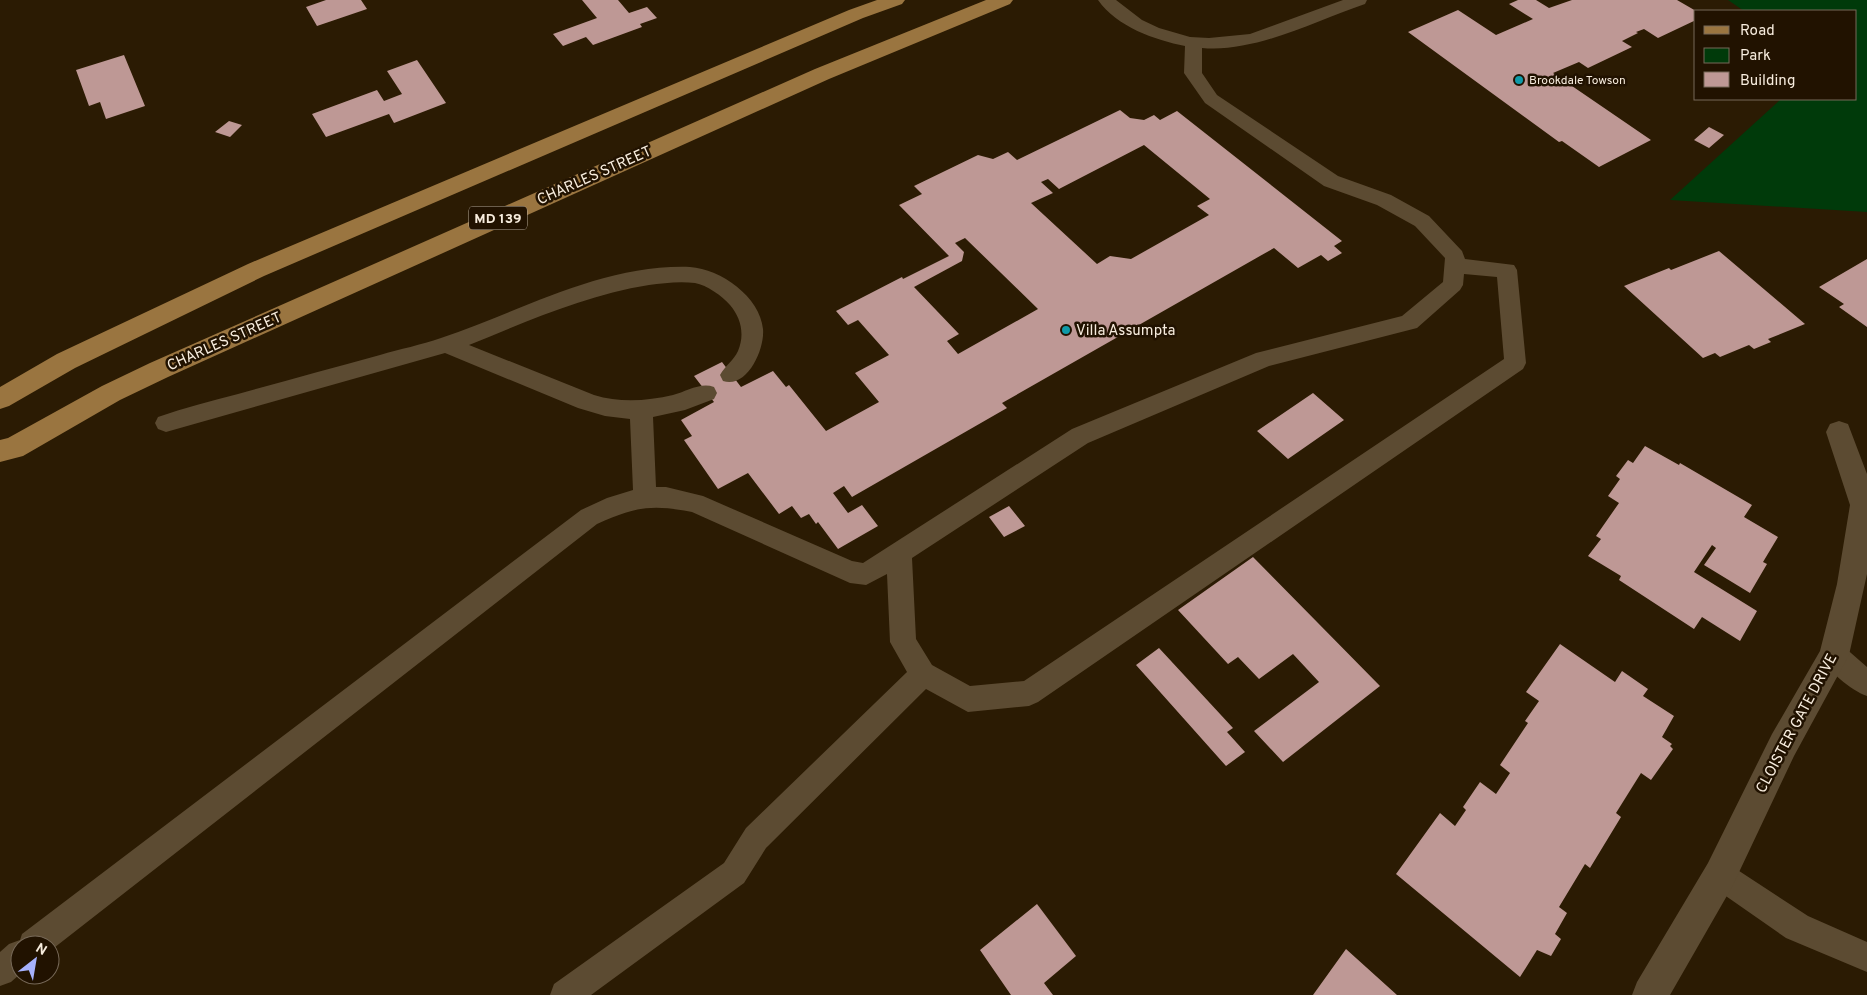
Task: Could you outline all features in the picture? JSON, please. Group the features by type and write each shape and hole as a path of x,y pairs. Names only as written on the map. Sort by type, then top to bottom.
{"main road":[{"path":"0,400 66,361 256,270 468,178 895,0"},
{"name":"CHARLES STREET","path":"0,451 14,448 111,393 204,350 804,81 1003,0"}],"street":[{"name":"CLOISTER GATE DRIVE","path":"1650,995 1720,875 1783,745 1834,655 1851,584 1864,505 1839,432"}],"lane":[{"path":"1106,0 1126,18 1148,30 1170,38 1194,43 1223,44 1248,40 1359,0"},
{"path":"46,935 589,517 615,505 645,497 666,497 695,503 850,572 866,574 1080,436 1264,359 1409,322 1453,285 1455,256 1422,221 1384,200 1331,181 1212,99 1193,74 1194,43"},
{"path":"899,553 903,642 923,674 968,699 1029,693 1515,363 1507,270 1454,266"},
{"path":"166,423 446,345 571,297 636,280 692,276 709,279 732,293 746,308 753,325 752,344 732,375"},
{"path":"446,345 583,400 613,409 642,409 667,405 706,393"},
{"path":"642,409 645,497"},
{"path":"1834,655 1867,684"},
{"path":"565,995 734,873 756,838 923,674"},
{"path":"1720,875 1796,927 1867,957"},
{"path":"0,971 10,963"}],"green space":[{"path":"1728,0 1867,0 1867,212 1670,200 1780,100 1857,100 1857,10 1743,10"}],"building":[{"path":"326,0 361,0 367,9 317,26 306,7"},
{"path":"582,0 618,0 629,13 647,7 657,18 640,24 642,27 593,45 586,37 563,46 553,34 597,18"},
{"name":"Brookdale Towson","path":"1518,0 1536,0 1549,8 1572,0 1677,0 1694,10 1694,21 1658,38 1644,29 1622,41 1632,47 1588,68 1579,62 1553,73 1651,140 1599,167 1562,141 1559,142 1408,32 1458,10 1496,35 1533,19 1509,4"},
{"path":"124,55 145,106 106,119 100,102 89,106 76,70"},
{"path":"417,60 446,103 394,123 389,114 326,137 312,114 377,90 384,101 402,94 387,71"},
{"name":"Villa Assumpta","path":"1120,110 1130,118 1144,120 1154,115 1160,120 1177,111 1342,241 1334,246 1342,253 1328,261 1321,255 1298,268 1274,248 1002,403 1007,408 852,497 844,486 833,493 848,513 862,505 878,526 838,549 818,522 816,524 809,514 801,518 792,506 779,514 748,473 718,489 684,440 692,436 681,420 714,402 694,376 722,362 741,387 773,371 786,387 789,385 826,431 879,402 855,373 889,355 858,320 848,325 836,311 902,277 903,279 949,256 899,205 922,194 914,186 978,155 993,159 1008,152 1017,160","holes":["1144,145 1210,199 1197,206 1209,215 1131,259 1110,256 1097,264 1031,203 1053,193 1041,182 1048,179 1059,189","965,238 1038,309 958,354 947,341 959,334 914,287 962,261 964,252 955,243"]},
{"path":"229,121 242,125 230,137 215,132"},
{"path":"1709,127 1724,135 1709,148 1694,140"},
{"path":"1719,251 1805,324 1768,339 1771,342 1754,349 1749,345 1720,357 1715,353 1703,358 1624,286"},
{"path":"1867,259 1867,327 1839,307 1844,304 1819,287"},
{"path":"1313,393 1344,420 1288,459 1257,431"},
{"path":"1645,446 1679,465 1680,463 1752,505 1744,517 1778,537 1763,562 1767,564 1750,593 1704,565 1716,548 1712,545 1694,572 1757,611 1740,641 1702,617 1694,629 1619,580 1621,576 1588,556 1601,539 1596,536 1619,503 1608,496 1620,479 1616,476 1628,460 1633,463"},
{"path":"1009,506 1025,526 1004,537 989,517"},
{"path":"1253,557 1380,686 1283,762 1254,731 1319,682 1293,654 1259,679 1238,657 1228,664 1178,610"},
{"path":"1560,644 1615,682 1622,671 1648,689 1643,696 1674,716 1662,737 1672,744 1670,746 1673,749 1651,780 1641,773 1616,813 1621,817 1590,868 1585,864 1559,907 1567,913 1555,934 1561,939 1551,956 1537,950 1520,977 1396,874 1440,813 1455,826 1466,810 1463,807 1480,782 1496,794 1510,773 1500,765 1528,723 1525,721 1539,701 1526,692"},
{"path":"1159,648 1233,728 1227,732 1245,752 1226,766 1136,665"},
{"path":"1037,904 1076,956 1044,983 1053,995 1011,995 980,950"},
{"path":"1346,949 1397,995 1313,995"}],"place":[{"name":"Brookdale Towson","path":"1519,80"},
{"name":"Villa Assumpta","path":"1066,330"}]}
